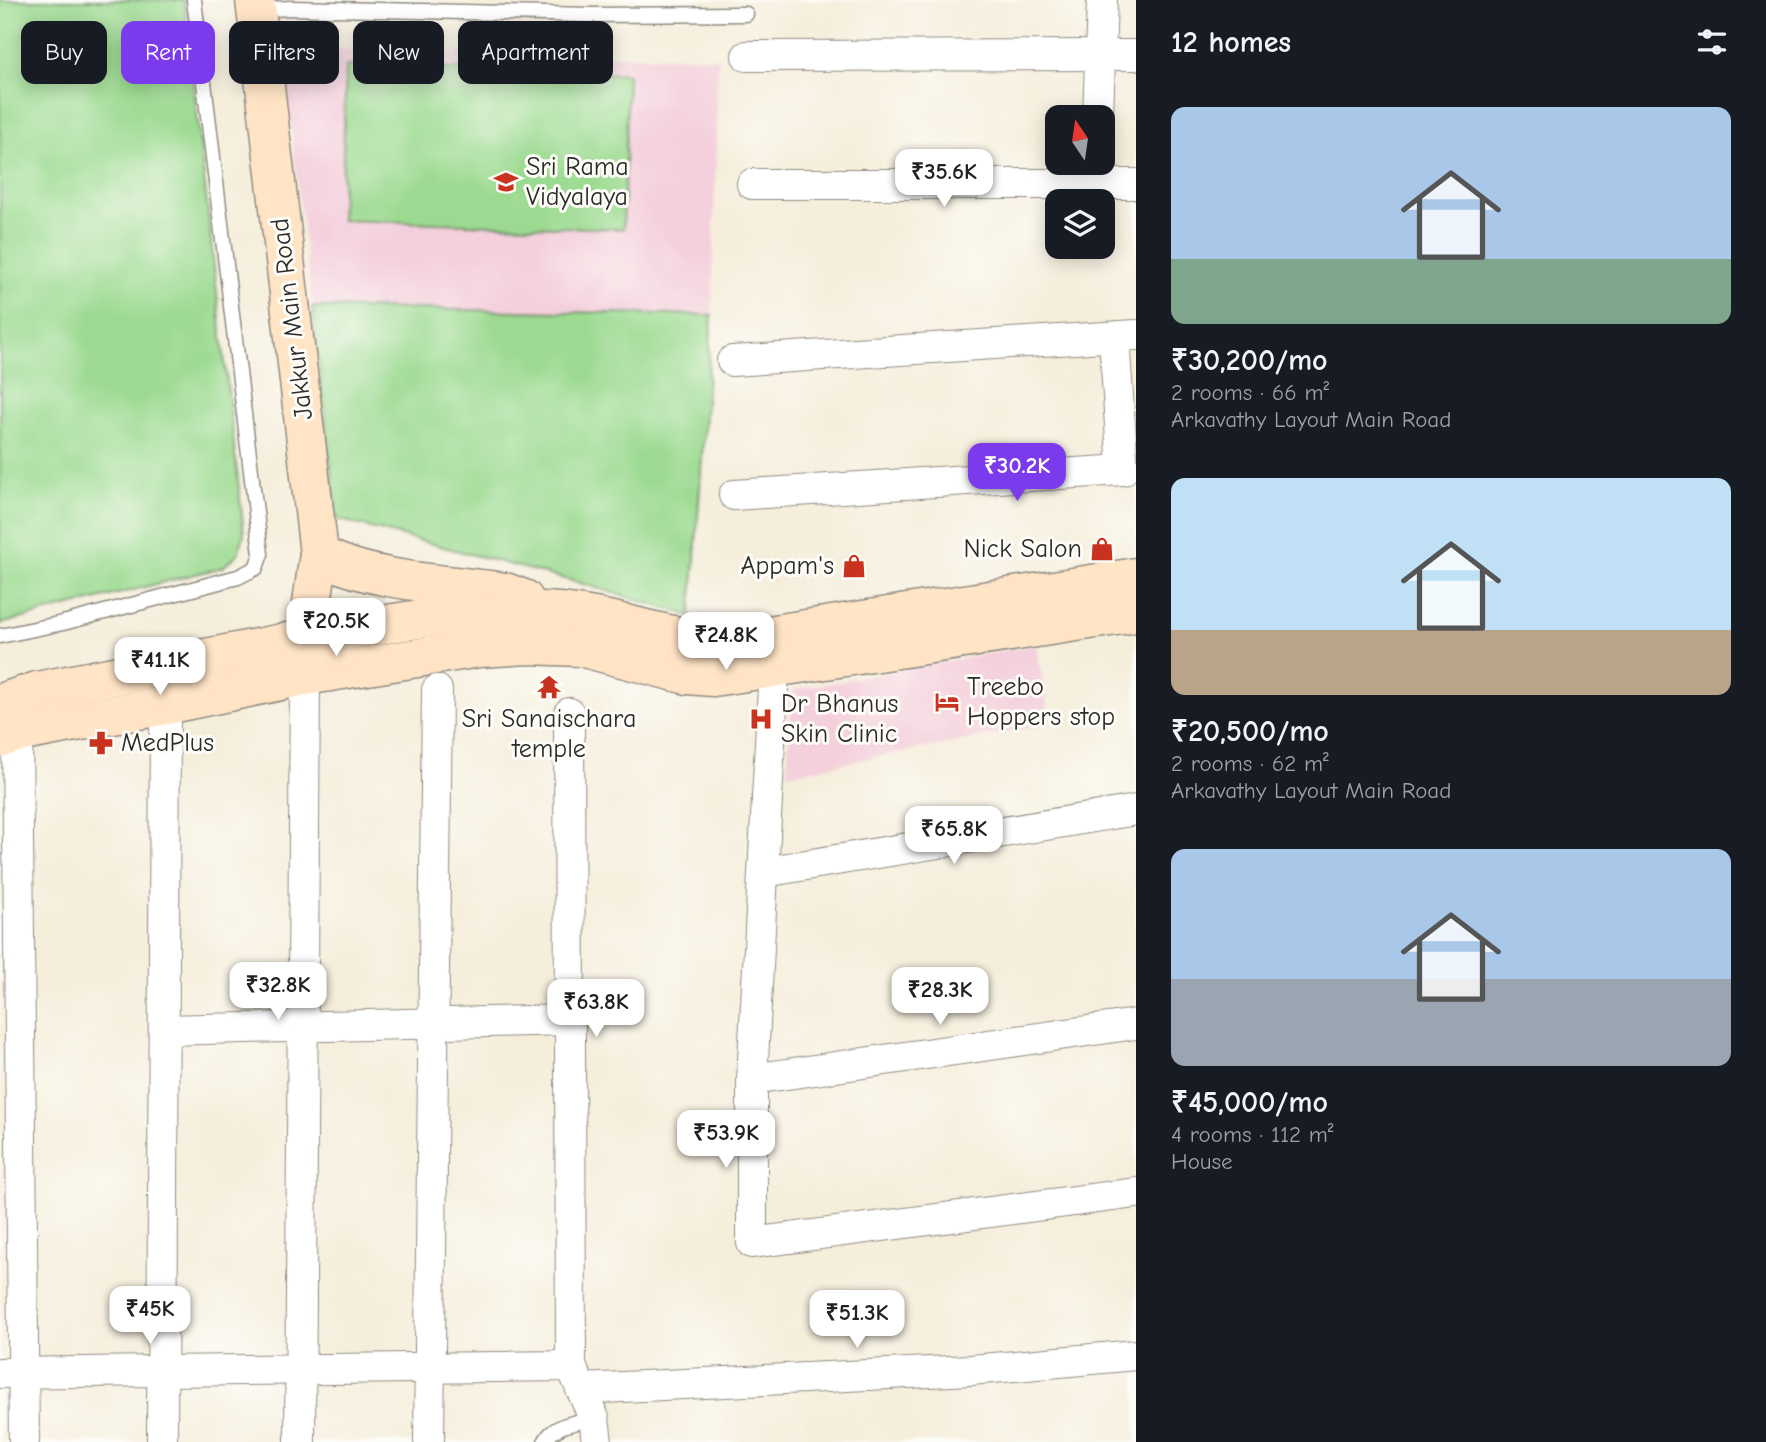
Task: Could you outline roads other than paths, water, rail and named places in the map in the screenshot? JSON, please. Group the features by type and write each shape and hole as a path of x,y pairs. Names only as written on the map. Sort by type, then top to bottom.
{"main road":[{"name":"Jakkur Main Road","path":"256,5 319,554 307,638 305,676"},
{"path":"319,554 338,565 364,573 505,592 556,611"},
{"path":"6,725 37,691 378,625 457,615 556,611 591,615 693,640 724,642 1136,577"},
{"path":"6,725 165,705 305,676 479,648 528,645 580,647 687,675 713,677 1136,613"}],"street":[{"path":"1098,105 1102,0"},
{"path":"747,56 1136,55"},
{"path":"752,184 1062,175"},
{"path":"1101,175 1136,184"},
{"path":"733,361 1125,336 1124,470 734,495"},
{"path":"774,668 752,1079 752,1243 1136,1193"},
{"path":"300,1442 305,676"},
{"path":"429,1442 438,690"},
{"path":"162,1442 165,705"},
{"path":"569,713 570,1020 576,1377 595,1430"},
{"path":"6,725 12,1373 24,1442"},
{"path":"764,872 1136,810"},
{"path":"164,1030 570,1020"},
{"path":"752,1079 1136,1024"},
{"path":"12,1373 430,1368 576,1377 971,1370 1136,1354"}],"lane":[{"path":"0,636 63,623 237,577 256,568 261,554 194,0"},
{"path":"592,0 592,15"},
{"path":"256,5 290,8 449,6 592,15 746,14"},
{"path":"545,1442 549,1433 556,1428 595,1430"}],"place":[{"name":"Sri Rama Vidyalaya","path":"506,182"},
{"name":"Nick Salon","path":"1102,549"},
{"name":"Appam's","path":"854,566"},
{"name":"Sri Sanaischara temple","path":"549,687"},
{"name":"Treebo Hoppers stop","path":"947,702"},
{"name":"Dr Bhanus Skin Clinic","path":"761,719"},
{"name":"MedPlus","path":"101,743"}]}
